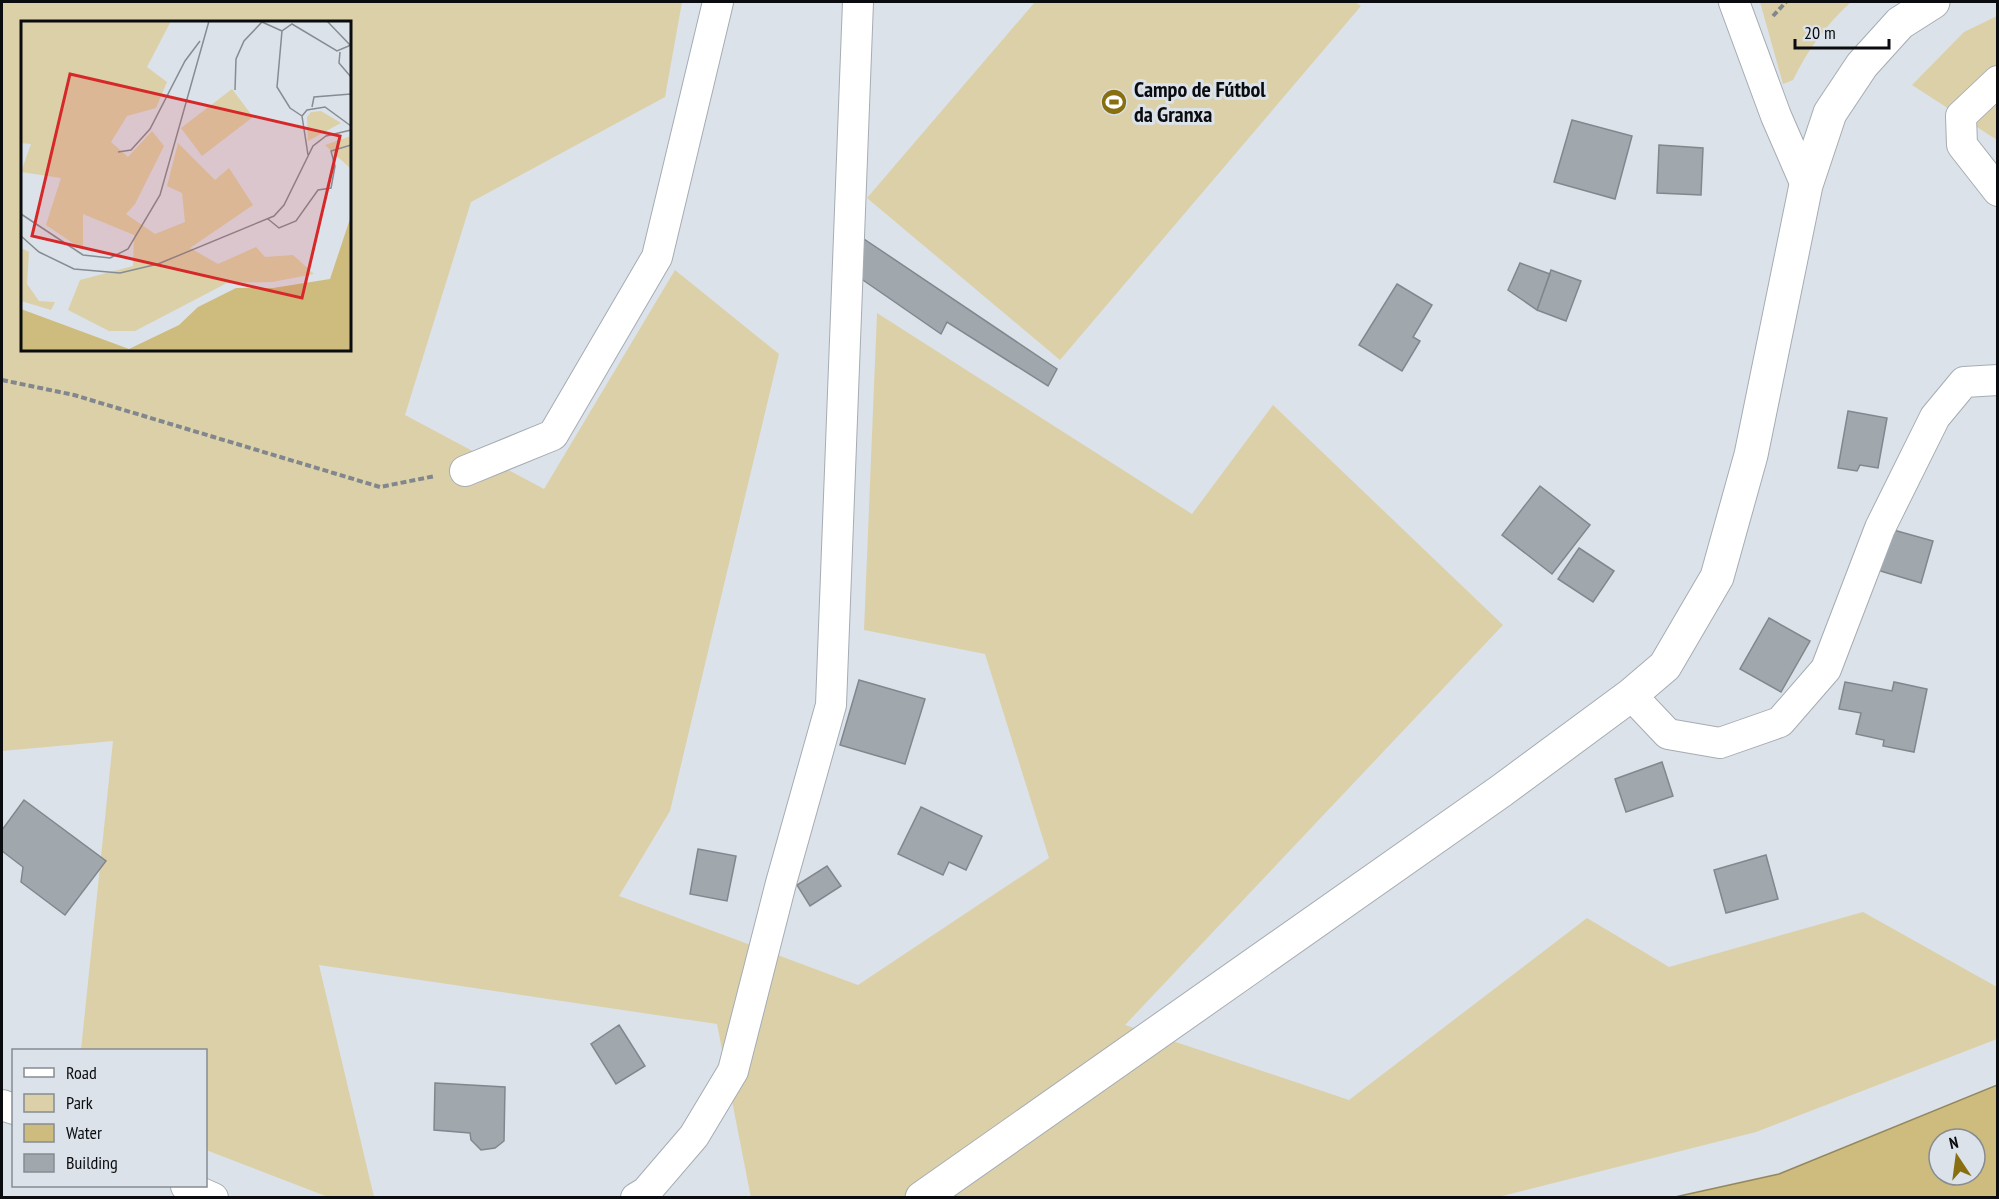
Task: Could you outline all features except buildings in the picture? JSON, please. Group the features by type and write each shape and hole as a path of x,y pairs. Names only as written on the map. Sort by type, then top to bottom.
{"main road":[{"path":"922,1197 1502,791 1631,695 1665,666 1717,577 1751,456 1806,185 1830,113 1862,65 1900,23 1933,2"}],"street":[{"path":"465,471 553,435 657,257 718,2"},
{"path":"636,1197 646,1192 694,1136 733,1071 781,883 831,705 858,2"},
{"path":"1734,2 1776,116 1806,185"},
{"path":"1998,81 1961,116 1962,145 1998,191"},
{"path":"1631,695 1668,734 1720,743 1780,722 1826,669 1880,528 1935,417 1964,382 1998,380"},
{"path":"190,1187 213,1197"}],"path":[{"path":"2,380 74,395 380,487 465,471"}],"green space":[{"path":"2,2 682,2 665,97 471,202 405,415 544,489 675,270 779,354 670,811 619,896 858,985 1049,858 985,654 864,630 877,313 1192,514 1273,405 1503,625 1125,1025 1349,1100 1587,918 1669,967 1863,912 1997,987 1997,1039 1756,1132 1498,1197 751,1198 717,1024 319,965 374,1197 328,1197 207,1150 207,1049 81,1049 113,741 2,751"},
{"name":"Campo de Fútbol da Granxa","path":"1035,2 1355,2 1361,6 1060,360 867,198"},
{"path":"1760,2 1851,2 1819,38 1793,80 1783,84"},
{"path":"1997,16 1997,140 1912,85 1964,32"}],"water":[{"path":"1997,1085 1997,1197 1675,1197 1779,1174"}],"place":[{"name":"Campo de Fútbol da Granxa","path":"1114,102"}]}
